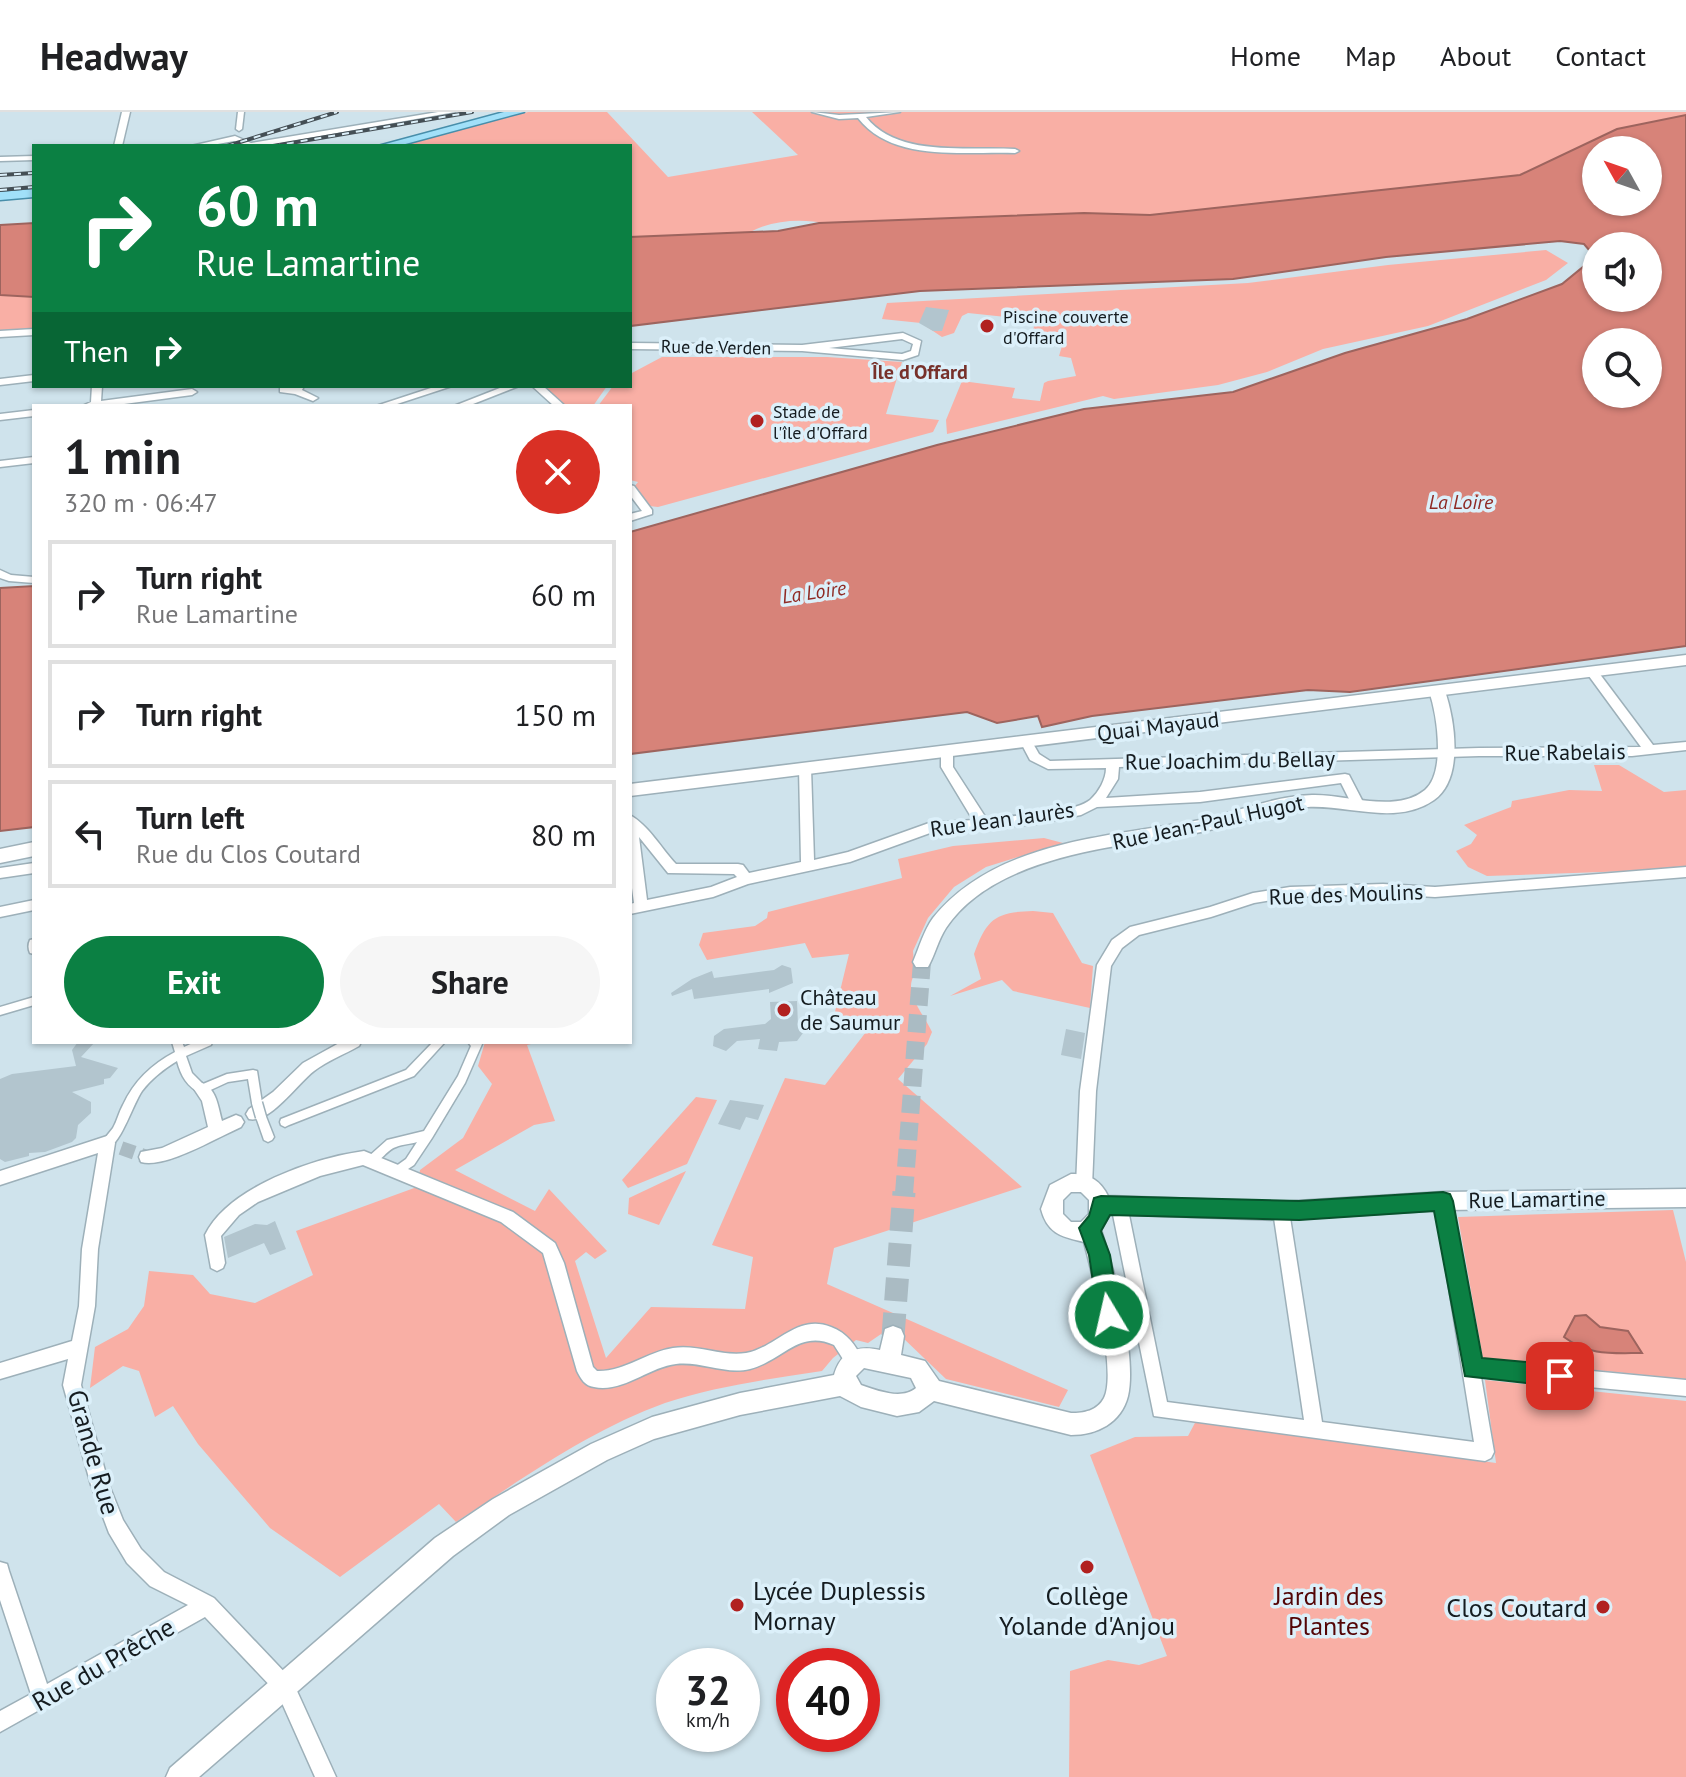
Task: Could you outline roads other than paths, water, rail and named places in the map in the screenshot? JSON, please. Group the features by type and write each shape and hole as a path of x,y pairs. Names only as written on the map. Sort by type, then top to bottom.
{"main road":[{"path":"392,144 518,112"},
{"path":"0,196 32,193"},
{"name":"Quai Mayaud","path":"632,790 1686,660"},
{"path":"0,856 32,849"}],"street":[{"path":"118,144 126,112"},
{"path":"235,138 241,112"},
{"path":"262,144 451,112"},
{"path":"816,112 839,117 896,112"},
{"path":"861,116 873,134 931,150 980,147 1015,151"},
{"path":"205,144 235,138 246,144"},
{"path":"0,159 32,158"},
{"path":"0,334 32,332"},
{"path":"903,336 918,343 915,353 903,357 802,348 903,336"},
{"name":"Rue de Verden","path":"632,346 802,348"},
{"path":"0,382 32,378"},
{"path":"299,388 313,398"},
{"path":"384,404 392,399 439,388"},
{"path":"464,404 508,388"},
{"path":"539,388 558,404"},
{"path":"105,404 193,389"},
{"path":"0,417 32,413"},
{"path":"0,464 32,460"},
{"path":"632,491 648,512 632,517"},
{"path":"0,573 9,578 32,580"},
{"path":"1592,672 1650,750"},
{"name":"Rue Jean-Paul Hugot","path":"922,962 933,934 963,898 993,878 1025,864 1102,844 1210,824 1286,804 1357,802 1392,807 1428,797 1441,783 1444,754 1445,723 1437,691"},
{"name":"Rue Joachim du Bellay","path":"1027,743 1034,757 1048,765 1444,754"},
{"name":"Rue Rabelais","path":"1444,754 1650,750 1686,746"},
{"path":"947,753 947,767 982,823"},
{"path":"1095,803 1112,779 1113,763"},
{"path":"805,768 808,867"},
{"name":"Rue Jean Jaurès","path":"635,908 713,892 746,879 850,857 929,828 1035,819 1081,810 1095,803 1200,797 1345,778 1357,802"},
{"path":"632,823 673,869 738,869 746,879"},
{"path":"632,856 635,908"},
{"path":"0,873 32,868"},
{"name":"Rue des Moulins","path":"1084,1186 1088,1091 1104,965 1117,944 1135,931 1253,898 1290,892 1383,889 1435,892 1686,872"},
{"path":"0,912 32,905"},
{"path":"0,1011 32,1002"},
{"path":"257,1111 278,1097 308,1067 350,1044"},
{"path":"202,1089 227,1078 253,1074 257,1111 273,1129 410,1073 438,1044"},
{"path":"396,1172 410,1162 428,1135 477,1044"},
{"path":"0,1178 114,1146 134,1094 178,1048 189,1077 209,1099 216,1129"},
{"path":"147,1157 198,1140 236,1122"},
{"path":"372,1160 391,1143 428,1135"},
{"name":"Grande Rue","path":"114,1146 90,1249 87,1306 72,1385 100,1485 116,1526 134,1556 157,1579 207,1605 285,1687 326,1777"},
{"path":"217,1263 213,1235 227,1215 243,1202 343,1161 364,1158 507,1217 549,1248 586,1371 593,1379 612,1379 649,1362 678,1356 737,1363 753,1360 794,1337 813,1331 840,1339 854,1361"},
{"path":"1110,1205 1090,1228 1078,1230 1065,1227 1055,1220 1050,1199 1056,1190 1066,1185 1084,1186 1110,1205 1160,1410 1485,1452 1443,1201"},
{"name":"Rue Lamartine","path":"1110,1205 1281,1211 1443,1201 1686,1198"},
{"path":"1281,1211 1314,1429"},
{"path":"929,1389 1062,1423 1086,1424 1106,1413 1116,1398 1119,1376 1099,1255 1090,1228"},
{"path":"889,1362 893,1336"},
{"path":"0,1371 77,1348"},
{"path":"863,1357 889,1362 924,1373 929,1389 920,1403 908,1406 856,1395 845,1384 846,1371 854,1361 863,1357"},
{"path":"1473,1368 1686,1388"},
{"path":"189,1774 471,1526 599,1452 652,1428 692,1415 845,1384"},
{"path":"0,1571 42,1698"},
{"name":"Rue du Prêche","path":"0,1722 207,1605"}],"water":[{"name":"La Loire","path":"1686,115 1686,646 1350,692 1308,690 1092,716 1042,727 1038,716 997,723 967,712 632,754 632,531 937,445 1084,409 1233,392 1345,353 1467,319 1562,284 1582,268 1582,312 1662,312 1662,232 1582,232 1582,244 1560,241 1386,257 1233,279 920,291 632,326 632,237 778,231 819,223 1084,213 1150,215 1520,175 1582,146 1582,216 1662,216 1662,136 1602,136 1617,129"},
{"path":"32,223 32,297 0,295 0,225"},
{"path":"32,586 32,827 0,831 0,588"},
{"path":"1586,1315 1600,1327 1628,1331 1642,1353 1592,1350 1564,1337 1575,1316"}],"tunnel":[{"path":"904,1194 922,962"},
{"path":"121,1148 147,1157"},
{"path":"893,1336 904,1192"}],"railway":[{"path":"233,144 337,112"},
{"path":"285,144 472,112"},
{"path":"0,175 32,173"},
{"path":"0,190 32,187"}],"place":[{"name":"Piscine couverte d'Offard","path":"987,326"},
{"name":"Stade de l'île d'Offard","path":"757,421"},
{"name":"Château de Saumur","path":"784,1010"},
{"name":"Collège Yolande d'Anjou","path":"1087,1567"},
{"name":"Lycée Duplessis Mornay","path":"737,1605"},
{"name":"Clos Coutard","path":"1603,1607"}],"district":[{"name":"Île d'Offard","path":"920,372"}],"park label":[{"name":"Jardin des Plantes","path":"1329,1610"}]}
